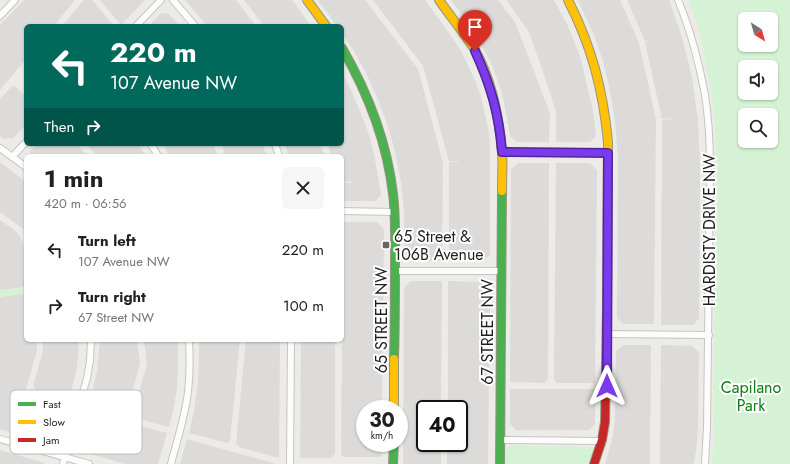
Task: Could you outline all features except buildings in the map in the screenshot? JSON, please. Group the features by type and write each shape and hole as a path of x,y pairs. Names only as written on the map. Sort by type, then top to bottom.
{"street":[{"path":"0,16 15,0"},
{"path":"138,24 161,0"},
{"path":"173,0 192,24"},
{"path":"307,0 325,24"},
{"name":"67 STREET NW","path":"439,0 475,51 491,90 499,121 502,152 500,464"},
{"path":"568,0 586,40 597,72 606,118 608,153 606,415 603,441 600,452 594,464"},
{"name":"HARDISTY DRIVE NW","path":"678,0 696,54 705,96 707,117 710,170 709,335 707,442 705,464"},
{"name":"65 STREET NW","path":"344,52 359,78 369,102 379,128 389,168 394,212 394,400"},
{"path":"12,157 24,144"},
{"path":"0,148 24,166"},
{"path":"502,152 608,153"},
{"path":"344,211 394,212"},
{"path":"395,271 502,272"},
{"path":"607,334 709,335"},
{"path":"84,390 90,361 91,342"},
{"path":"171,464 180,433 188,392 190,359 189,342"},
{"path":"290,464 291,342"},
{"path":"0,439 10,442"},
{"path":"500,440 603,441"},
{"path":"394,452 394,464"},
{"path":"54,454 89,464"},
{"path":"63,464 66,454"}],"shaded area":[{"path":"24,0 75,0 56,24 24,24 24,61 0,90 0,25"},
{"path":"84,0 92,0 112,24 64,24"},
{"path":"100,0 145,0 122,24 120,24"},
{"path":"185,0 236,0 254,24 205,24"},
{"path":"244,0 292,0 310,24 262,24"},
{"path":"318,0 365,0 418,69 443,163 442,261 411,260 404,254 404,210 401,183 395,151 386,120 367,75 344,36 344,24 336,24"},
{"path":"373,0 425,0 457,44 474,78 481,96 485,114 489,133 490,151 490,255 483,261 449,261 449,162 458,161 449,161 423,66"},
{"path":"451,0 498,0 515,22 550,113 549,142 517,142 510,136 504,102 492,65 473,30"},
{"path":"506,0 554,0 568,26 580,56 593,110 595,127 596,136 590,142 556,142 556,112 543,71 529,32"},
{"path":"578,0 620,0 639,43 656,119 654,324 623,324 617,318 618,157 615,121 603,61 593,33"},
{"path":"627,0 669,0 682,37 692,77 698,120 700,164 699,318 693,325 661,325 662,120 672,118 662,119 645,42 654,39 645,41"},
{"path":"161,13 169,14 178,24 151,24"},
{"path":"344,76 360,111 374,154 381,195 376,201 344,201 344,183 351,183 352,181 344,183 344,154 331,154 328,146 344,146"},
{"path":"15,86 24,95 24,127 13,138 4,139 0,136 0,99 11,87"},
{"path":"35,146 78,146 86,154 31,154 30,151"},
{"path":"87,146 139,146 145,154 96,154"},
{"path":"164,146 214,146 217,154 168,154"},
{"path":"223,146 263,146 266,154 224,154"},
{"path":"286,146 321,146 324,154 288,154"},
{"path":"0,162 24,180 24,230 0,212"},
{"path":"518,163 549,163 548,379 545,383 510,382 511,169"},
{"path":"556,163 590,163 597,170 595,383 557,383 554,380"},
{"path":"0,220 17,232 23,242 24,287 0,290"},
{"path":"344,222 377,222 384,229 382,400 356,400 356,452 382,452 382,457 344,457 341,454 342,342 344,342"},
{"path":"410,281 442,281 441,400 416,400 416,452 441,452 441,464 403,464 403,452 408,452 408,400 403,400 404,288"},
{"path":"448,281 483,282 490,288 488,464 447,464 447,452 468,452 468,400 448,400"},
{"path":"24,293 24,342 36,342 37,350 26,390 10,390 10,432 0,429 0,297"},
{"path":"42,342 79,342 76,373 71,390 36,390 33,386 43,350"},
{"path":"100,342 137,342 140,363 133,390 93,390 97,371"},
{"path":"144,342 178,342 177,387 169,427 142,420 142,390 140,390 147,364"},
{"path":"199,342 240,342 230,441 227,443 189,433 198,383"},
{"path":"246,342 280,342 279,458 239,447 236,443"},
{"path":"301,342 335,342 335,454 331,458 300,458"},
{"path":"623,345 651,345 649,464 605,464 611,444 615,421 616,351"},
{"path":"661,345 692,346 699,352 698,425 694,464 660,464"},
{"path":"510,389 595,389 595,424 589,430 516,430 510,424"},
{"path":"142,426 167,433 158,464 126,464 90,454 142,454"},
{"path":"187,439 233,452 277,464 180,464"},
{"path":"0,450 45,463 45,464 0,464"}],"green space":[{"name":"Capilano Park","path":"689,0 790,0 790,464 711,464 714,443 713,396 717,187 715,123 712,96 698,26"},
{"path":"24,287 24,293 0,297 0,290"},
{"path":"510,445 588,447 592,448 594,451 588,464 505,464 505,449"}],"traffic: fast":[{"path":"344,52 360,82 375,118 390,175 395,221 394,359"},
{"path":"500,464 502,191"},
{"path":"393,464 394,452"}],"traffic: slow":[{"path":"307,0 325,24"},
{"path":"439,0 475,50 490,86 497,112 501,138 502,191"},
{"path":"568,0 590,52 603,104 606,123 608,142 607,307"},
{"path":"394,359 394,400"}],"traffic: jam":[{"path":"594,464 602,440 605,422 607,307"}],"place":[{"name":"65 Street & 106B Avenue","path":"386,245"}],"route":[{"path":"475,51 491,90 499,121 502,152 608,153 607,386"}]}
